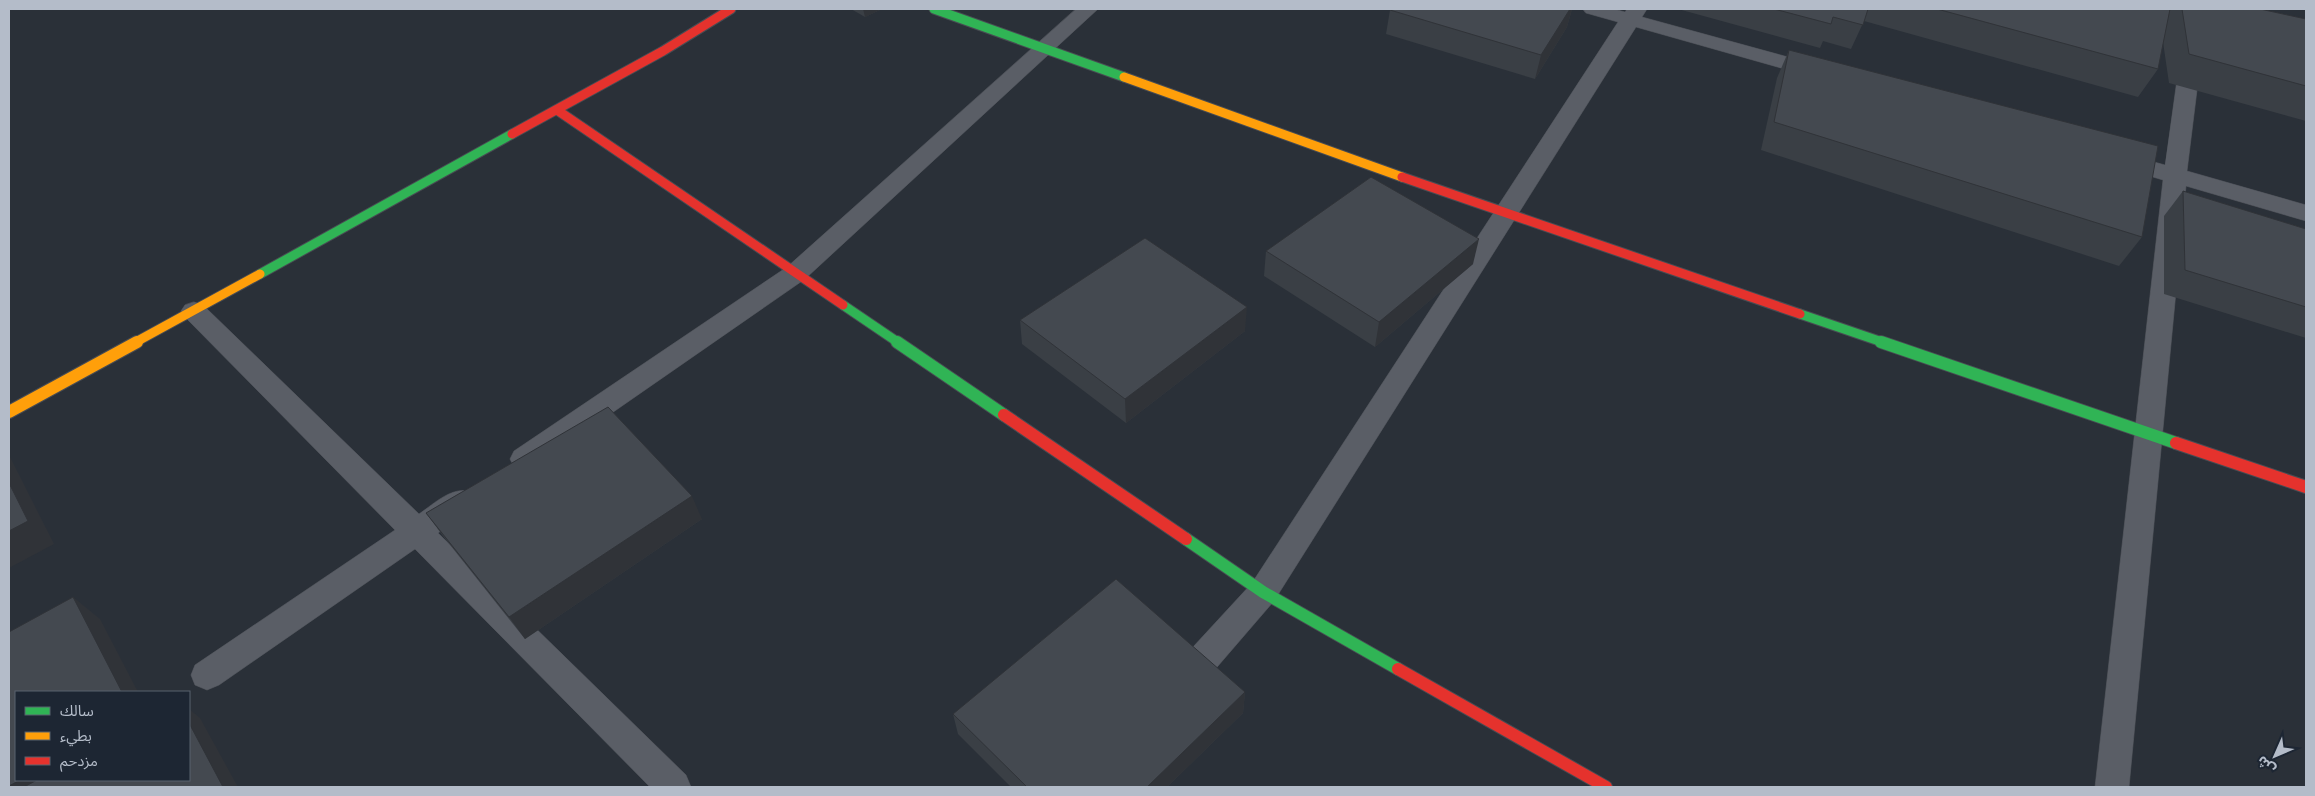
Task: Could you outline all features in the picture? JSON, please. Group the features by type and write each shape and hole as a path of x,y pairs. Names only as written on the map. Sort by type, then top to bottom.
{"street":[{"path":"9,412 663,51 731,9"},
{"path":"934,9 1505,214 2150,432 2306,488"},
{"path":"508,470 796,273 1088,9"},
{"path":"1593,9 1634,14 1841,79"},
{"path":"2112,787 2175,176 2204,10"},
{"path":"1166,700 1263,592 1634,14"},
{"path":"557,110 1263,592 1606,787"},
{"path":"2099,154 2306,213"},
{"path":"194,311 674,787"},
{"path":"207,675 483,487"}],"building":[{"path":"1391,9 1570,9 1541,55"},
{"path":"1774,9 1868,9 1863,25 1833,17 1831,24"},
{"path":"1937,9 2170,9 2158,69"},
{"path":"2182,9 2260,9 2306,19 2306,86 2189,54"},
{"path":"1789,50 2158,146 2142,237 1774,122"},
{"path":"1371,177 1479,239 1379,322 1266,251"},
{"path":"2183,191 2306,229 2306,307 2185,270"},
{"path":"1145,238 1247,307 1125,399 1020,320"},
{"path":"608,407 692,496 509,617 426,513"},
{"path":"9,483 28,521 9,531"},
{"path":"1116,579 1245,692 1147,787 1027,787 953,714"},
{"path":"73,597 121,691 15,691 15,781 18,781 9,786 9,632"},
{"path":"190,725 223,787 24,787 35,781 190,781"}],"traffic: fast":[{"path":"934,9 1124,77"},
{"path":"260,274 512,134"},
{"path":"843,305 1004,415"},
{"path":"1800,314 2176,443"},
{"path":"1186,539 1263,592 1398,669"}],"traffic: slow":[{"path":"1124,77 1402,177"},
{"path":"9,412 260,274"}],"traffic: jam":[{"path":"512,134 663,51 731,9"},
{"path":"557,110 843,305"},
{"path":"1402,177 1800,314"},
{"path":"1004,415 1186,539"},
{"path":"2176,443 2306,487"},
{"path":"1398,669 1606,787"}]}
